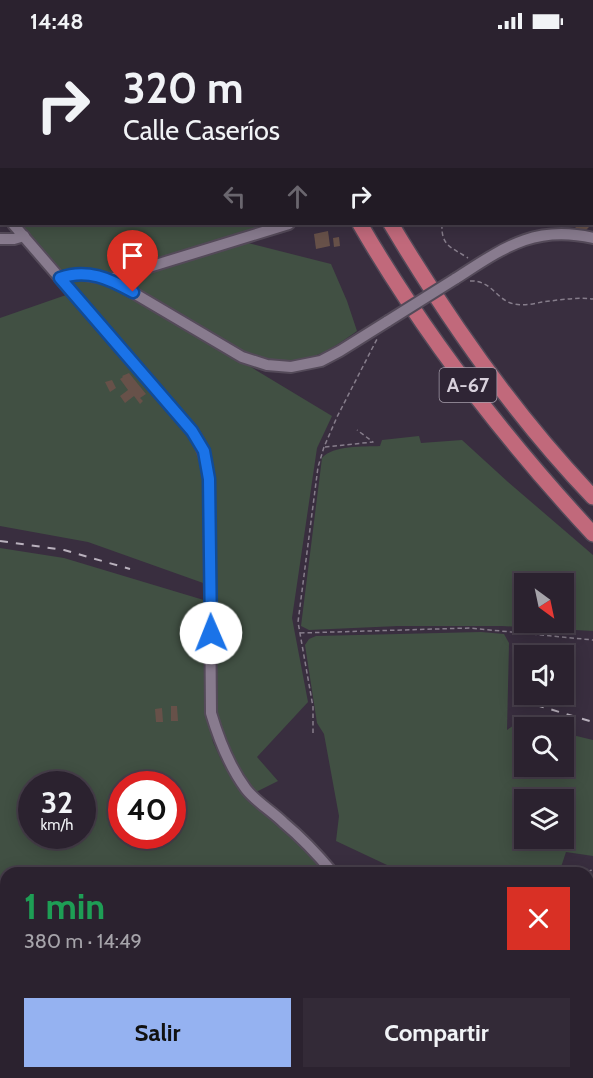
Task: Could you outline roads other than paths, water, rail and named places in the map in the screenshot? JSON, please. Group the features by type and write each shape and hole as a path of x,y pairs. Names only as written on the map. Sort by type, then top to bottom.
{"highway":[{"name":"A-67","path":"361,225 386,269 458,373 563,502 593,534"},
{"name":"A-67","path":"392,225 448,315 493,378 540,438 593,497"}],"street":[{"path":"14,225 192,431 204,451 209,479 211,713 224,750 247,790 302,838 328,867"},
{"path":"110,279 285,225"},
{"path":"60,278 79,274 110,279 242,357 267,365 291,367 321,361 340,351 460,281 478,265 515,243 530,237 555,234 591,235"},
{"path":"0,239 24,236"}],"railway":[{"path":"0,541 64,550 130,569"},
{"path":"536,705 593,722"}]}
